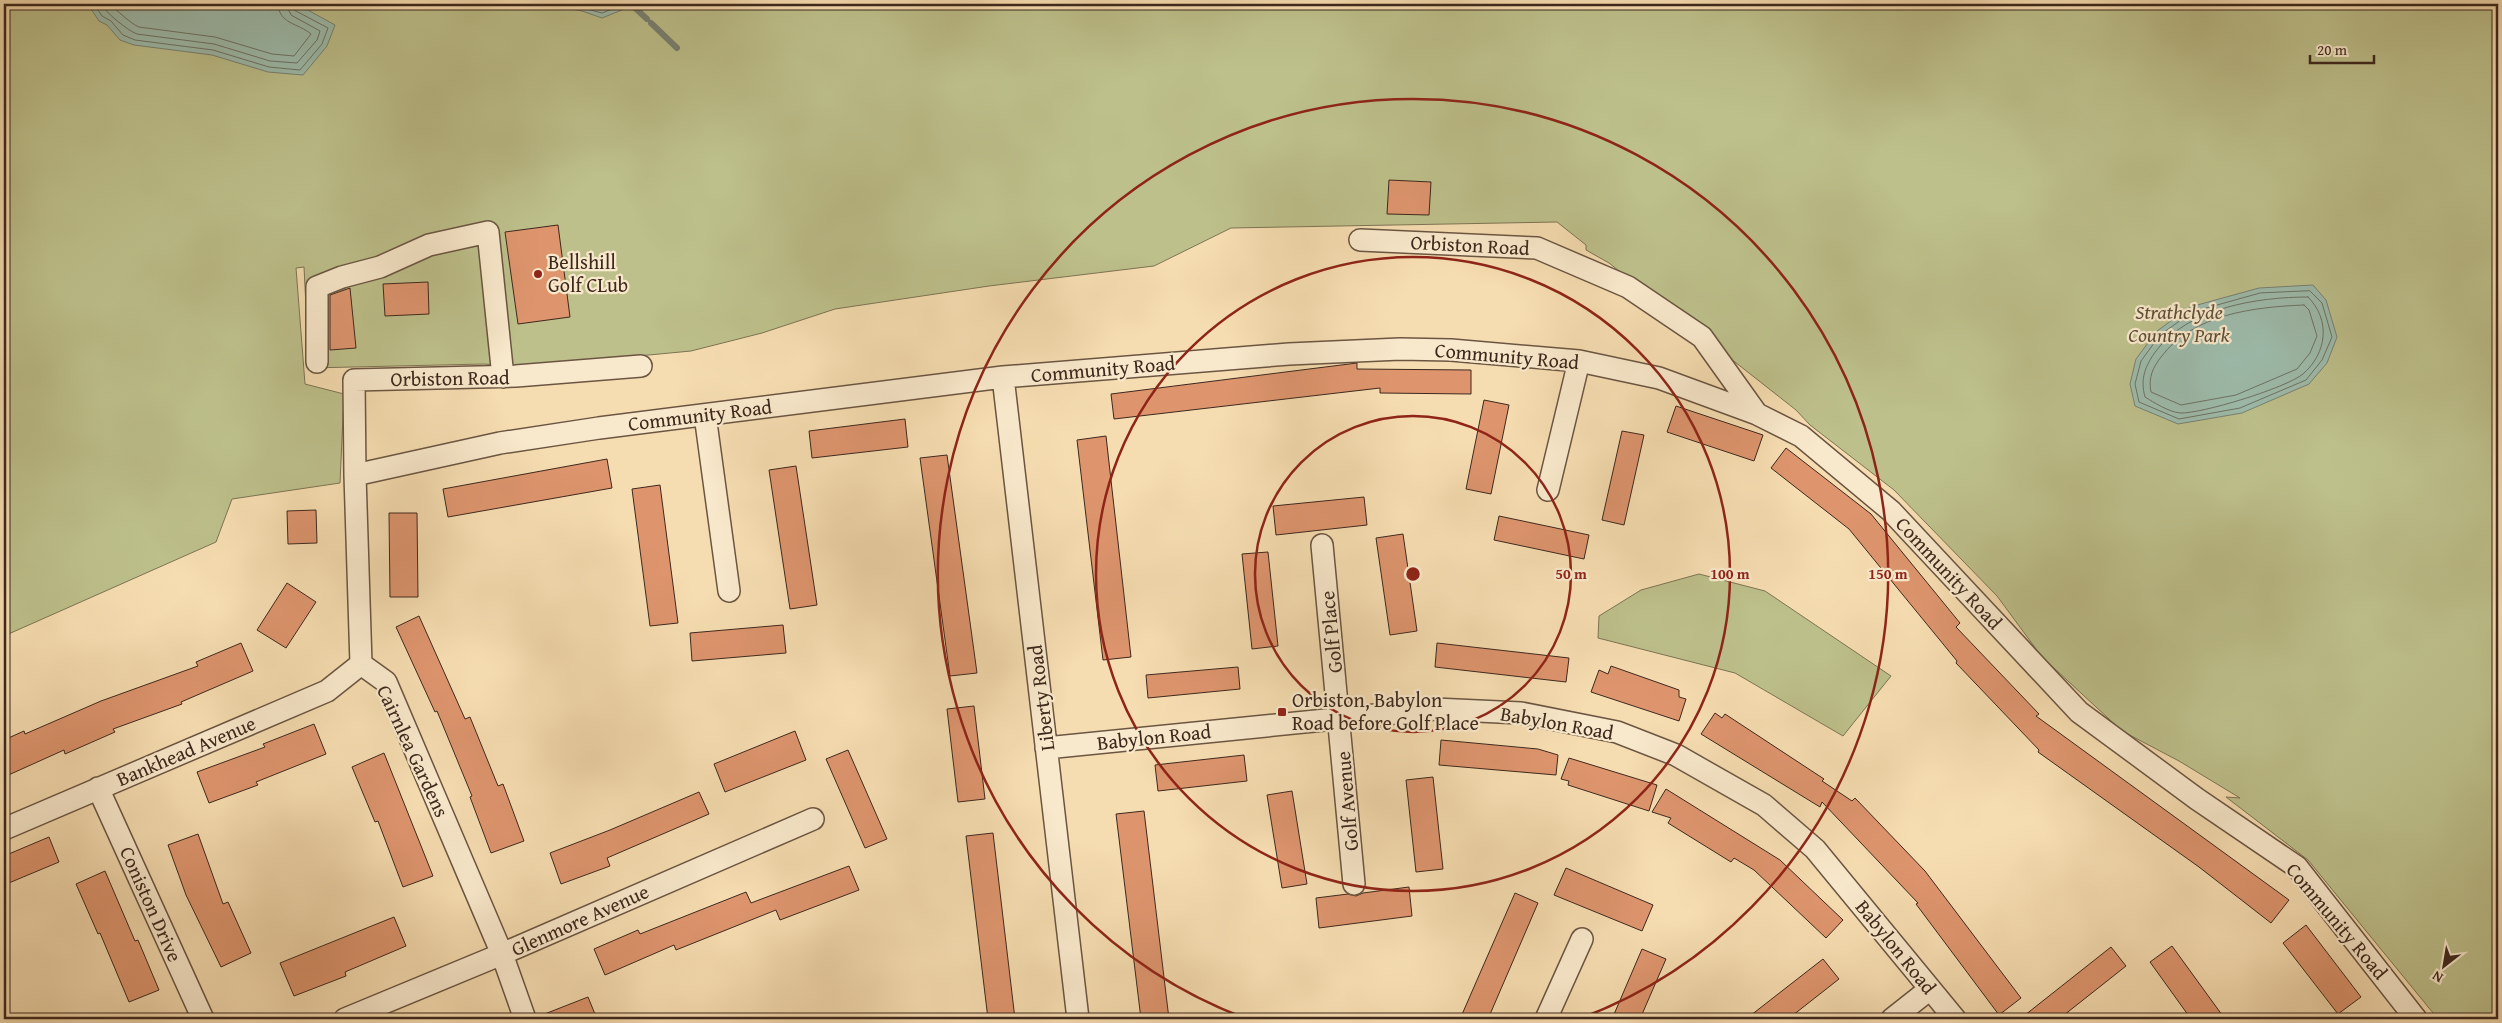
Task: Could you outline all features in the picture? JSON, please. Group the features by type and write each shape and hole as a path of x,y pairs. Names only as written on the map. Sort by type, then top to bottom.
{"street":[{"path":"317,362 316,287 342,276 380,267 429,245 488,232 503,376"},
{"name":"Orbiston Road","path":"1360,240 1537,248 1619,283 1702,337 1757,414"},
{"name":"Community Road","path":"355,475 500,443 599,428 1003,377 1289,354 1400,349 1450,350 1578,361 1659,378 1757,414 1801,436 1891,511 2079,712 2196,799 2297,867 2416,1019"},
{"path":"1548,490 1578,361"},
{"name":"Orbiston Road","path":"355,475 354,380 503,376 641,366"},
{"name":"Liberty Road","path":"1003,377 1078,1019"},
{"path":"705,415 729,591"},
{"name":"Cairnlea Gardens","path":"355,475 362,664 386,682 502,954 525,1019"},
{"name":"Golf Place","path":"1322,545 1340,719"},
{"name":"Bankhead Avenue","path":"4,828 327,691 362,664"},
{"name":"Babylon Road","path":"1046,748 1434,709 1521,713 1616,732 1676,755 1764,806 1816,849 1955,1019"},
{"name":"Golf Avenue","path":"1340,719 1354,884"},
{"name":"Coniston Drive","path":"98,788 204,1019"},
{"name":"Glenmore Avenue","path":"345,1019 502,954 813,818"},
{"path":"1546,1019 1582,939"},
{"path":"1892,1019 1930,989"}],"green space":[{"name":"Bellshill Golf CLub","path":"4,4 2498,4 2498,1019 2438,1019 2308,860 2226,797 2240,798 2179,761 2122,731 2042,657 1997,596 1894,490 1810,425 1796,410 1609,263 1586,250 1586,245 1557,222 1231,228 1154,266 989,286 835,309 762,333 691,351 522,367 484,364 309,368 304,267 296,268 305,384 344,394 340,483 232,499 216,542 4,636"},
{"path":"1699,574 1765,591 1891,676 1843,736 1735,673 1598,638 1599,616 1641,590"}],"water":[{"path":"90,4 280,4 306,9 335,25 327,46 303,75 268,72 212,55 134,45 120,40 107,25 99,21 89,6"},
{"path":"545,4 637,4 602,18 582,11"},
{"path":"2313,285 2326,300 2337,337 2327,363 2309,384 2242,413 2178,424 2135,406 2130,384 2136,359 2157,331 2190,307 2259,288"}],"building":[{"path":"1389,180 1431,182 1429,215 1387,214"},
{"name":"Bellshill Golf CLub","path":"558,225 570,317 518,324 505,232"},
{"path":"428,282 429,314 385,316 383,284"},
{"path":"350,288 356,348 330,350 330,295"},
{"path":"1357,363 1357,369 1471,370 1471,394 1380,393 1380,388 1114,419 1111,394"},
{"path":"1484,400 1509,405 1491,494 1466,489"},
{"path":"1676,406 1763,435 1754,461 1667,432"},
{"path":"905,419 908,447 812,458 809,431"},
{"path":"1622,431 1644,435 1624,525 1602,520"},
{"path":"1106,436 1131,657 1103,660 1077,440"},
{"path":"1786,448 1871,514 1960,623 1956,627 2039,714 2036,716 2289,900 2271,923 2199,867 2038,752 2039,750 1956,663 1957,661 1849,529 1771,468"},
{"path":"947,455 977,673 950,676 920,458"},
{"path":"607,459 612,488 448,517 443,489"},
{"path":"796,466 817,605 790,609 769,470"},
{"path":"660,485 678,623 650,626 632,489"},
{"path":"1364,497 1367,525 1276,535 1273,506"},
{"path":"316,510 317,543 288,544 287,511"},
{"path":"389,513 417,513 418,597 390,597"},
{"path":"1499,516 1589,535 1584,559 1494,540"},
{"path":"1403,534 1417,631 1390,635 1376,538"},
{"path":"1268,552 1278,646 1252,649 1242,554"},
{"path":"287,583 316,602 286,648 257,630"},
{"path":"419,616 465,719 470,717 498,786 503,784 524,841 491,853 470,797 472,796 437,711 435,712 396,627"},
{"path":"783,625 786,653 692,661 690,633"},
{"path":"241,643 253,671 181,702 182,704 113,729 115,732 65,754 64,750 4,777 4,740 24,731 25,734 101,701 198,666 196,662"},
{"path":"1437,643 1569,658 1566,682 1435,667"},
{"path":"1611,666 1679,690 1679,697 1686,699 1679,721 1591,692 1599,670 1608,674"},
{"path":"1238,667 1240,689 1148,698 1146,675"},
{"path":"974,706 985,799 958,802 947,709"},
{"path":"1715,713 1722,718 1725,714 1824,779 1822,781 1852,801 1855,798 1925,871 2021,998 1999,1015 1916,904 1918,903 1822,802 1820,807 1701,734"},
{"path":"314,724 326,754 256,782 258,785 209,803 197,772 265,747 263,744"},
{"path":"795,731 806,760 725,792 714,764"},
{"path":"1441,740 1538,749 1558,755 1556,775 1439,765"},
{"path":"848,750 887,839 865,848 826,759"},
{"path":"384,753 433,876 403,887 378,821 375,822 352,767"},
{"path":"1244,755 1247,781 1158,791 1155,765"},
{"path":"1569,758 1657,785 1649,811 1568,785 1569,781 1561,779"},
{"path":"1433,777 1443,869 1416,872 1406,780"},
{"path":"1666,789 1780,860 1843,920 1826,938 1754,870 1734,858 1731,862 1668,823 1671,818 1652,812"},
{"path":"1292,791 1307,884 1282,888 1267,795"},
{"path":"699,792 709,814 607,858 610,866 561,884 550,853"},
{"path":"1144,811 1169,1019 1141,1019 1116,814"},
{"path":"993,833 1015,1019 988,1019 966,836"},
{"path":"198,834 223,904 228,902 251,953 221,967 186,895 168,845"},
{"path":"49,837 59,862 4,885 4,856"},
{"path":"849,866 859,890 780,920 776,910 676,950 674,945 605,975 594,949 638,930 640,934 746,892 751,903"},
{"path":"1566,868 1653,905 1642,931 1554,895"},
{"path":"105,871 135,941 138,940 159,990 129,1002 100,933 98,934 76,884"},
{"path":"1409,887 1412,916 1319,928 1316,898 1348,894 1356,896 1363,893"},
{"path":"1515,893 1538,903 1488,1019 1460,1019"},
{"path":"394,917 406,946 345,972 346,976 294,996 280,963"},
{"path":"2306,925 2361,997 2338,1014 2283,943"},
{"path":"2172,946 2225,1019 2191,1019 2150,962"},
{"path":"2111,947 2126,966 2059,1019 2020,1019"},
{"path":"1642,949 1666,959 1640,1019 1612,1019"},
{"path":"1823,959 1839,979 1788,1019 1746,1019"},
{"path":"588,997 597,1019 537,1019 537,1017"}],"waterway":[{"path":"634,7 647,19"},
{"path":"651,23 677,48"}],"place":[{"name":"Bellshill Golf CLub","path":"538,274"},
{"name":"Orbiston, Babylon Road before Golf Place","path":"1282,712"}],"park label":[{"name":"Strathclyde Country Park","path":"2179,324"}]}
